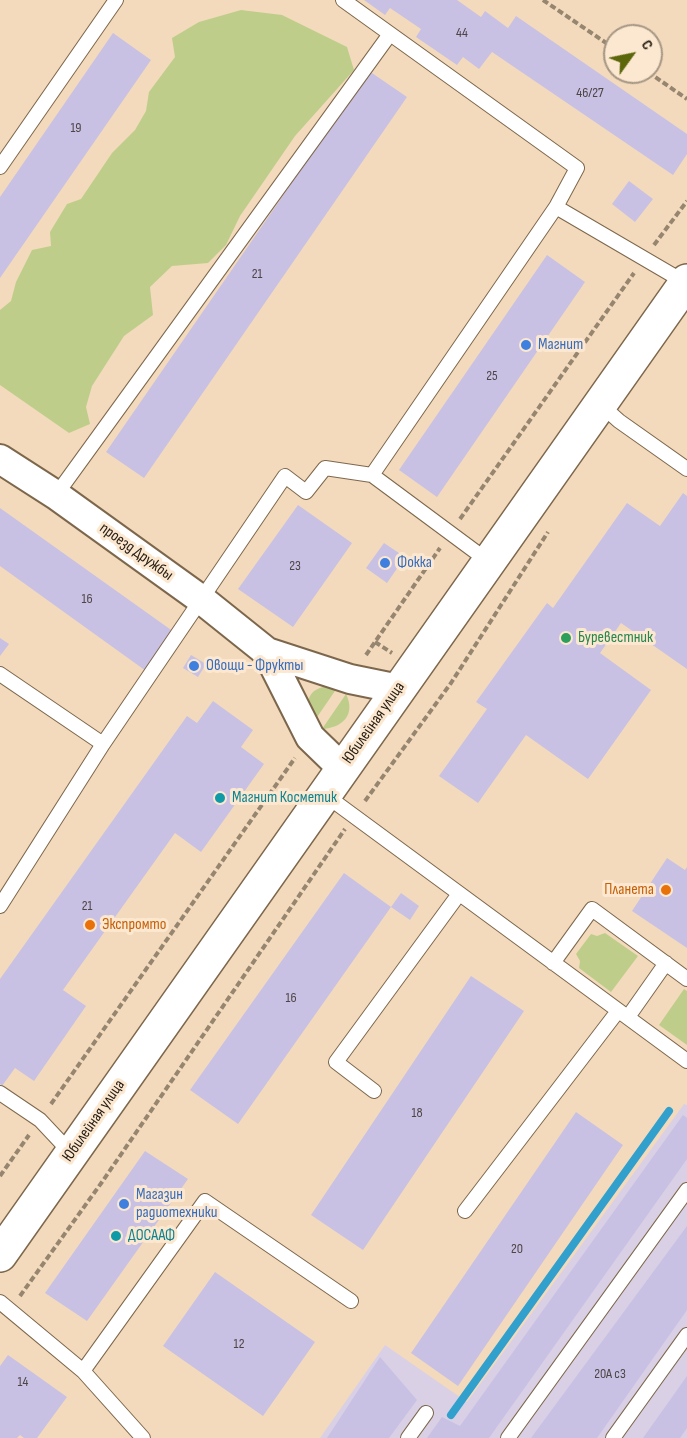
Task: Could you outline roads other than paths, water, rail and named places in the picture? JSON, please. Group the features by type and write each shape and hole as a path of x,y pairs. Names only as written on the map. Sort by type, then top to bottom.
{"street":[{"name":"Юбилейная улица","path":"0,1255 686,282"},
{"name":"проезд Дружбы","path":"0,459 56,495 202,600 267,652 350,679 399,689"},
{"name":"проезд Дружбы","path":"267,652 333,781"}],"lane":[{"path":"0,167 116,0"},
{"path":"343,0 578,168 556,207 372,475"},
{"path":"56,495 390,34"},
{"path":"556,207 686,282"},
{"path":"599,404 687,470"},
{"path":"0,906 104,744 285,476 306,492 325,468 372,475 488,561"},
{"path":"0,674 104,744"},
{"path":"333,781 459,894 687,1061"},
{"path":"374,1091 336,1062 459,894"},
{"path":"553,963 592,909 687,979"},
{"path":"465,1211 666,963"},
{"path":"0,1093 40,1120 71,1154"},
{"path":"508,1438 687,1190"},
{"path":"83,1371 205,1200 351,1300"},
{"path":"0,1302 83,1371 142,1438"},
{"path":"613,1438 687,1335"},
{"path":"408,1438 426,1413"}],"waterway":[{"path":"451,1415 669,1111"}],"place":[{"name":"Магнит","path":"526,345"},
{"name":"Фокка","path":"385,563"},
{"name":"Буревестник","path":"566,638"},
{"name":"Овощи - Фрукты","path":"194,666"},
{"name":"Магнит Косметик","path":"220,798"},
{"name":"Планета","path":"666,890"},
{"name":"Экспромто","path":"90,925"},
{"name":"Магазин радиотехники","path":"124,1204"},
{"name":"ДОСААФ","path":"116,1236"}]}
